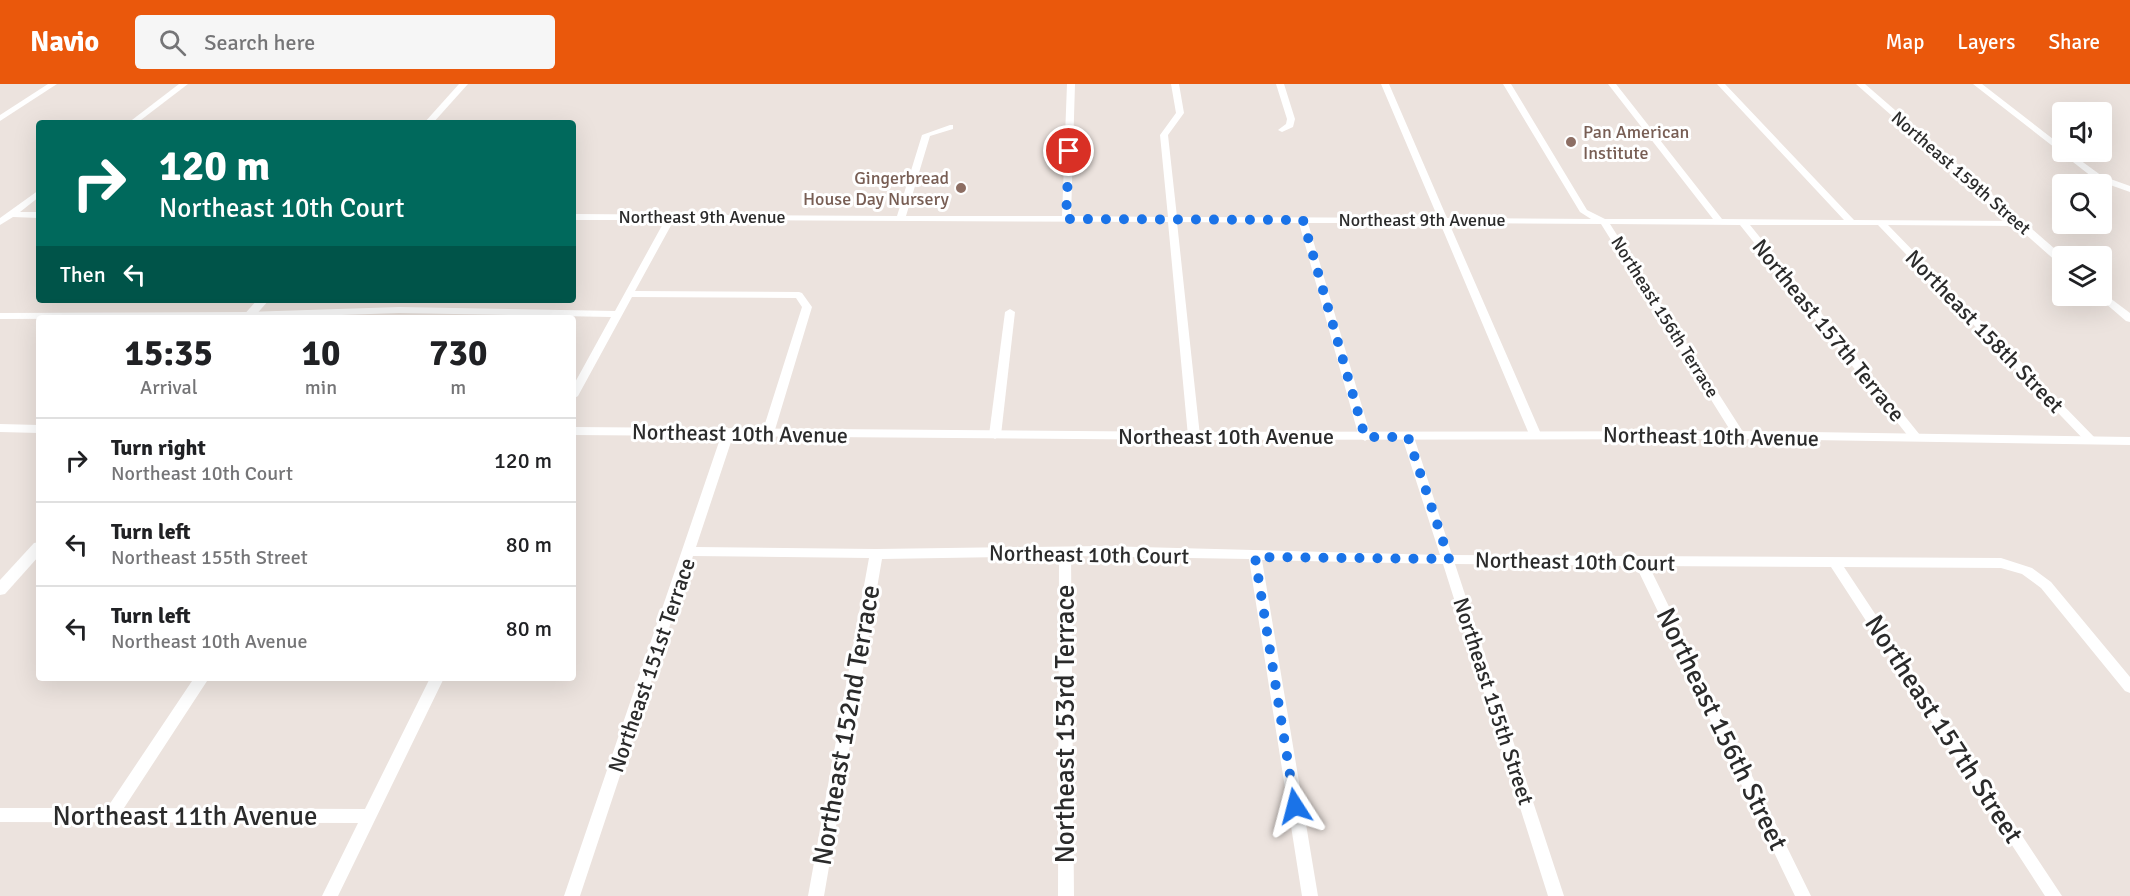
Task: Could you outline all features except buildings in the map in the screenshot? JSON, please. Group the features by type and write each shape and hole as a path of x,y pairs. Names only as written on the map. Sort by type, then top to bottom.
{"street":[{"path":"0,119 53,84"},
{"path":"136,120 184,84"},
{"path":"431,120 464,84"},
{"path":"1066,219 1071,84"},
{"path":"1175,84 1179,113 1164,135 1194,436"},
{"path":"1280,84 1291,119 1290,125 1282,130"},
{"path":"1385,84 1535,434"},
{"name":"Northeast 156th Terrace","path":"1507,84 1584,212 1603,221 1739,435"},
{"path":"1612,84 1719,221"},
{"path":"1721,84 1851,222"},
{"name":"Northeast 159th Street","path":"1860,84 2052,252"},
{"path":"1977,84 2052,142"},
{"path":"901,216 926,135 950,127"},
{"path":"2078,162 2099,178 2130,189"},
{"path":"0,222 36,194"},
{"path":"10,214 36,215"},
{"name":"Northeast 9th Avenue","path":"576,217 901,216 1066,219 2019,223"},
{"path":"576,391 631,294 671,217"},
{"path":"1303,220 1365,437"},
{"name":"Northeast 157th Terrace","path":"1742,221 1916,438"},
{"name":"Northeast 158th Street","path":"1880,222 2091,440"},
{"path":"631,294 799,295 807,307 768,433"},
{"path":"249,315 260,303"},
{"path":"2112,304 2130,320"},
{"path":"273,315 399,310 619,314"},
{"path":"995,435 1010,312"},
{"path":"0,316 36,316"},
{"path":"0,428 36,429"},
{"name":"Northeast 10th Avenue","path":"576,431 1365,437 1535,434 1739,435 2130,441"},
{"name":"Northeast 151st Terrace","path":"572,896 728,433"},
{"name":"Northeast 155th Street","path":"1408,437 1556,896"},
{"path":"2,586 36,550"},
{"name":"Northeast 10th Court","path":"689,552 876,554 1065,552 1641,562 2001,563 2027,571 2046,585 2130,687"},
{"name":"Northeast 153rd Terrace","path":"1065,552 1066,896"},
{"name":"Northeast 152nd Terrace","path":"816,896 876,554"},
{"path":"1255,557 1310,896"},
{"name":"Northeast 156th Street","path":"1641,562 1803,896"},
{"name":"Northeast 157th Street","path":"1835,563 2054,896"},
{"path":"111,815 200,681"},
{"path":"330,896 436,681"},
{"name":"Northeast 11th Avenue","path":"0,815 369,816"}],"place":[{"name":"Pan American Institute","path":"1571,142"},
{"name":"Gingerbread House Day Nursery","path":"961,188"}],"route":[{"path":"1069,151 1066,219 1303,220 1365,437 1408,437 1449,559 1255,557 1295,806"}]}
